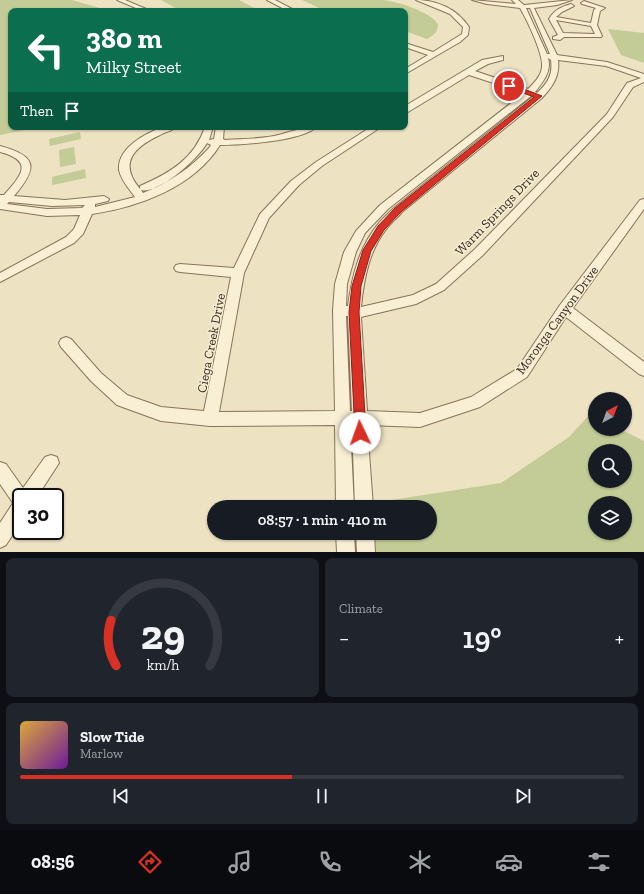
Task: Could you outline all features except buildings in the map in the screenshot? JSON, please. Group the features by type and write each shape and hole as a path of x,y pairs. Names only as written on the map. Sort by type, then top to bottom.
{"street":[{"path":"120,0 140,8"},
{"path":"270,0 287,8"},
{"path":"408,70 458,41 464,35 466,27 461,18 443,7 419,0"},
{"path":"475,0 545,5 567,0 580,6 597,10 594,25"},
{"path":"553,18 559,10 596,1 604,5 605,0"},
{"path":"522,3 533,10 546,37 550,56"},
{"path":"345,500 339,310 341,284 350,252 362,230 384,207 552,81 556,69 522,3"},
{"path":"546,37 560,38 561,35 599,36 594,25 580,6"},
{"path":"553,18 580,6"},
{"path":"580,6 581,36"},
{"path":"553,18 561,35"},
{"path":"408,46 434,55"},
{"path":"550,56 607,64 644,77"},
{"path":"408,108 485,62 500,58"},
{"path":"469,72 534,94"},
{"name":"Warm Springs Drive","path":"339,310 365,312 416,299 440,287 480,252 610,115 630,85 644,77"},
{"path":"364,500 354,312 357,286 367,250 380,228 398,210 534,94"},
{"path":"139,194 125,173 124,167 126,159 131,152 151,135 164,130"},
{"path":"139,194 181,167 196,155 207,138 209,130"},
{"path":"2,202 62,213 169,186 182,178 208,156 218,142 220,130"},
{"path":"204,142 250,143 274,140 303,130"},
{"name":"Ciega Creek Drive","path":"210,419 238,273 264,216 295,183 318,164 372,130"},
{"path":"0,149 12,152 23,158 27,165 25,176 2,202"},
{"name":"Moronga Canyon Drive","path":"66,343 96,377 122,400 161,414 210,419 360,418 420,420 475,402 522,373 565,309 644,202"},
{"path":"0,278 70,240 79,231 89,207"},
{"path":"180,268 238,273"},
{"path":"565,309 644,370"},
{"path":"33,488 51,463"},
{"path":"0,470 13,488"},
{"path":"0,539 12,520"},
{"path":"345,540 346,552"},
{"path":"365,540 366,552"}],"green space":[{"path":"0,0 72,0 100,8 8,8 8,130 24,130 0,135"},
{"path":"161,0 239,0 254,8 176,8"},
{"path":"302,0 388,1 421,11 434,20 438,24 438,27 435,33 427,39 408,32 408,8 319,8"},
{"path":"608,29 644,33 644,63 621,55"},
{"path":"80,132 81,139 50,146 49,139"},
{"path":"74,147 76,164 60,167 59,150"},
{"path":"85,169 86,178 52,185 52,177"},
{"path":"588,416 588,436 632,435 644,441 644,552 376,552 375,540 437,540 437,500 391,500 501,483 569,437"}],"route":[{"path":"360,433 354,312 357,286 367,250 380,228 398,210 538,96 509,86"}]}
